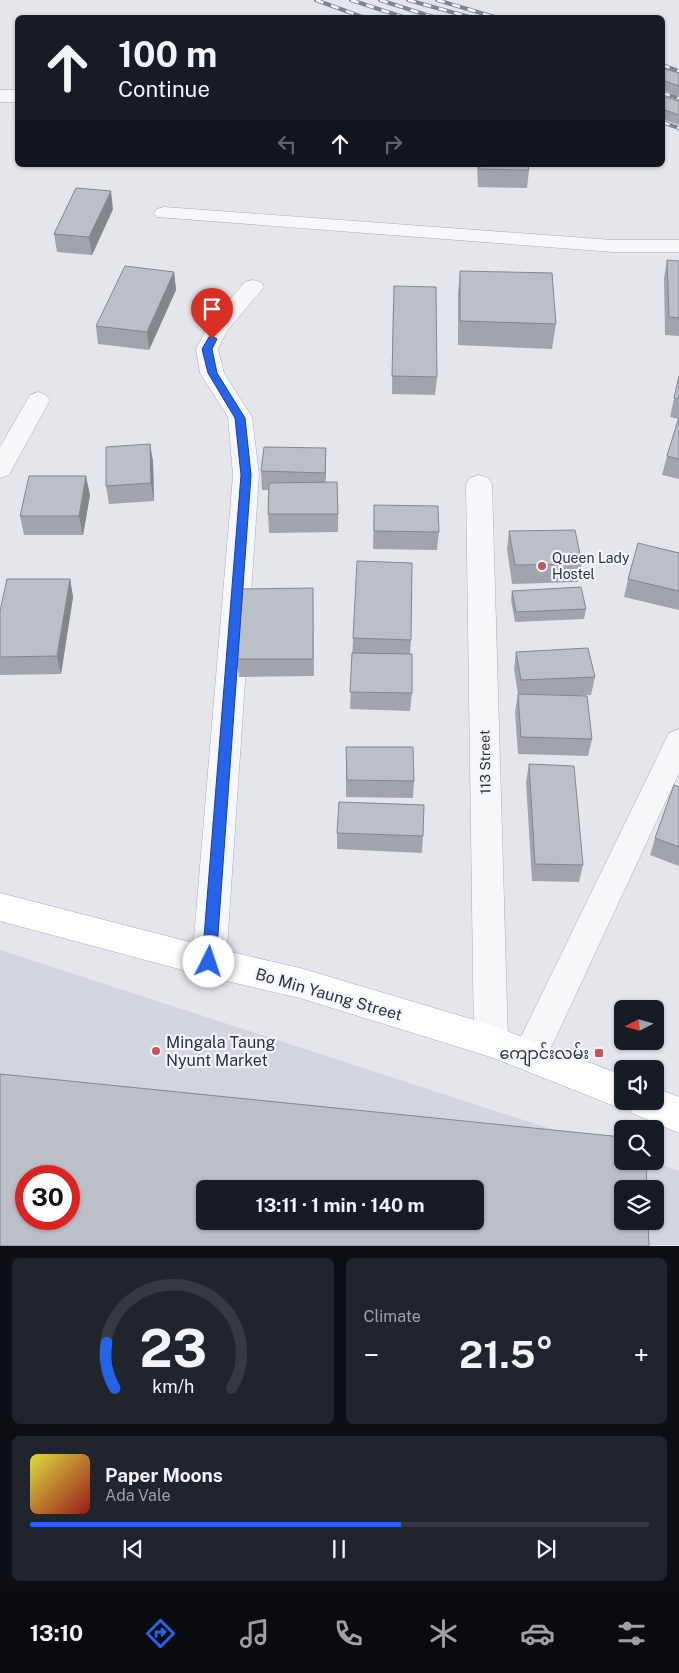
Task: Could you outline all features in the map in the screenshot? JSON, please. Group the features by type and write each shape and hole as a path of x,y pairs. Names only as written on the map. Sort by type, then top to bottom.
{"main road":[{"name":"Bo Min Yaung Street","path":"0,907 209,962 300,983 491,1041 614,1089"},
{"path":"664,1109 679,1115"}],"street":[{"path":"0,96 15,96"},
{"path":"164,213 613,246 679,246"},
{"path":"209,962 246,475 240,418 212,373 207,349 218,328 253,287"},
{"path":"0,469 38,400"},
{"name":"113 Street","path":"479,484 491,1041"},
{"path":"530,1055 679,741"}],"shaded area":[{"name":"Mingala Taung Nyunt Market","path":"0,950 614,1149 614,1170 664,1170 664,1166 679,1171 679,1245 0,1246"}],"building":[{"path":"665,69 679,73 679,86 665,81"},
{"path":"665,97 679,101 679,115 665,110"},
{"path":"480,167 528,167 529,170 480,169"},
{"path":"76,188 111,191 89,237 54,234"},
{"path":"667,260 679,261 679,318 669,317"},
{"path":"125,266 174,272 147,332 96,326"},
{"path":"460,271 552,273 556,324 460,321"},
{"path":"394,286 436,287 437,377 392,376"},
{"path":"679,376 679,399 674,398"},
{"path":"679,417 679,459 667,456"},
{"path":"150,444 151,483 106,486 106,447"},
{"path":"264,447 326,448 325,473 261,471"},
{"path":"29,476 86,476 79,516 20,516"},
{"path":"337,482 338,514 268,514 269,483"},
{"path":"374,505 438,506 439,532 374,531"},
{"path":"575,530 582,564 515,565 509,531"},
{"path":"638,543 679,553 679,591 628,579"},
{"path":"357,561 412,563 411,640 353,638"},
{"path":"7,579 70,579 57,656 0,657 0,611"},
{"path":"581,587 586,609 516,612 512,591"},
{"path":"313,588 313,659 237,659 240,589"},
{"path":"588,648 595,677 521,680 516,652"},
{"path":"352,653 412,654 412,693 350,692"},
{"path":"518,694 587,696 592,739 521,737"},
{"path":"346,747 413,747 414,781 347,780"},
{"path":"529,764 574,766 583,865 535,864"},
{"path":"674,785 679,787 679,847 655,838"},
{"path":"339,802 424,805 423,836 337,833"},
{"path":"0,1074 614,1136 614,1170 646,1170 647,1180 614,1180 614,1230 648,1230 649,1246 0,1246"}],"railway":[{"path":"316,0 357,15"},
{"path":"351,0 397,15"},
{"path":"380,0 427,15"},
{"path":"408,0 462,15"},
{"path":"437,0 488,15"},
{"path":"665,66 679,71"},
{"path":"665,94 679,98"},
{"path":"665,123 679,128"}],"place":[{"name":"Queen Lady Hostel","path":"542,566"},
{"name":"Mingala Taung Nyunt Market","path":"156,1051"},
{"name":"ကျောင်းလမ်း","path":"599,1053"}],"route":[{"path":"209,962 246,475 240,418 212,373 207,349 212,339"}]}
